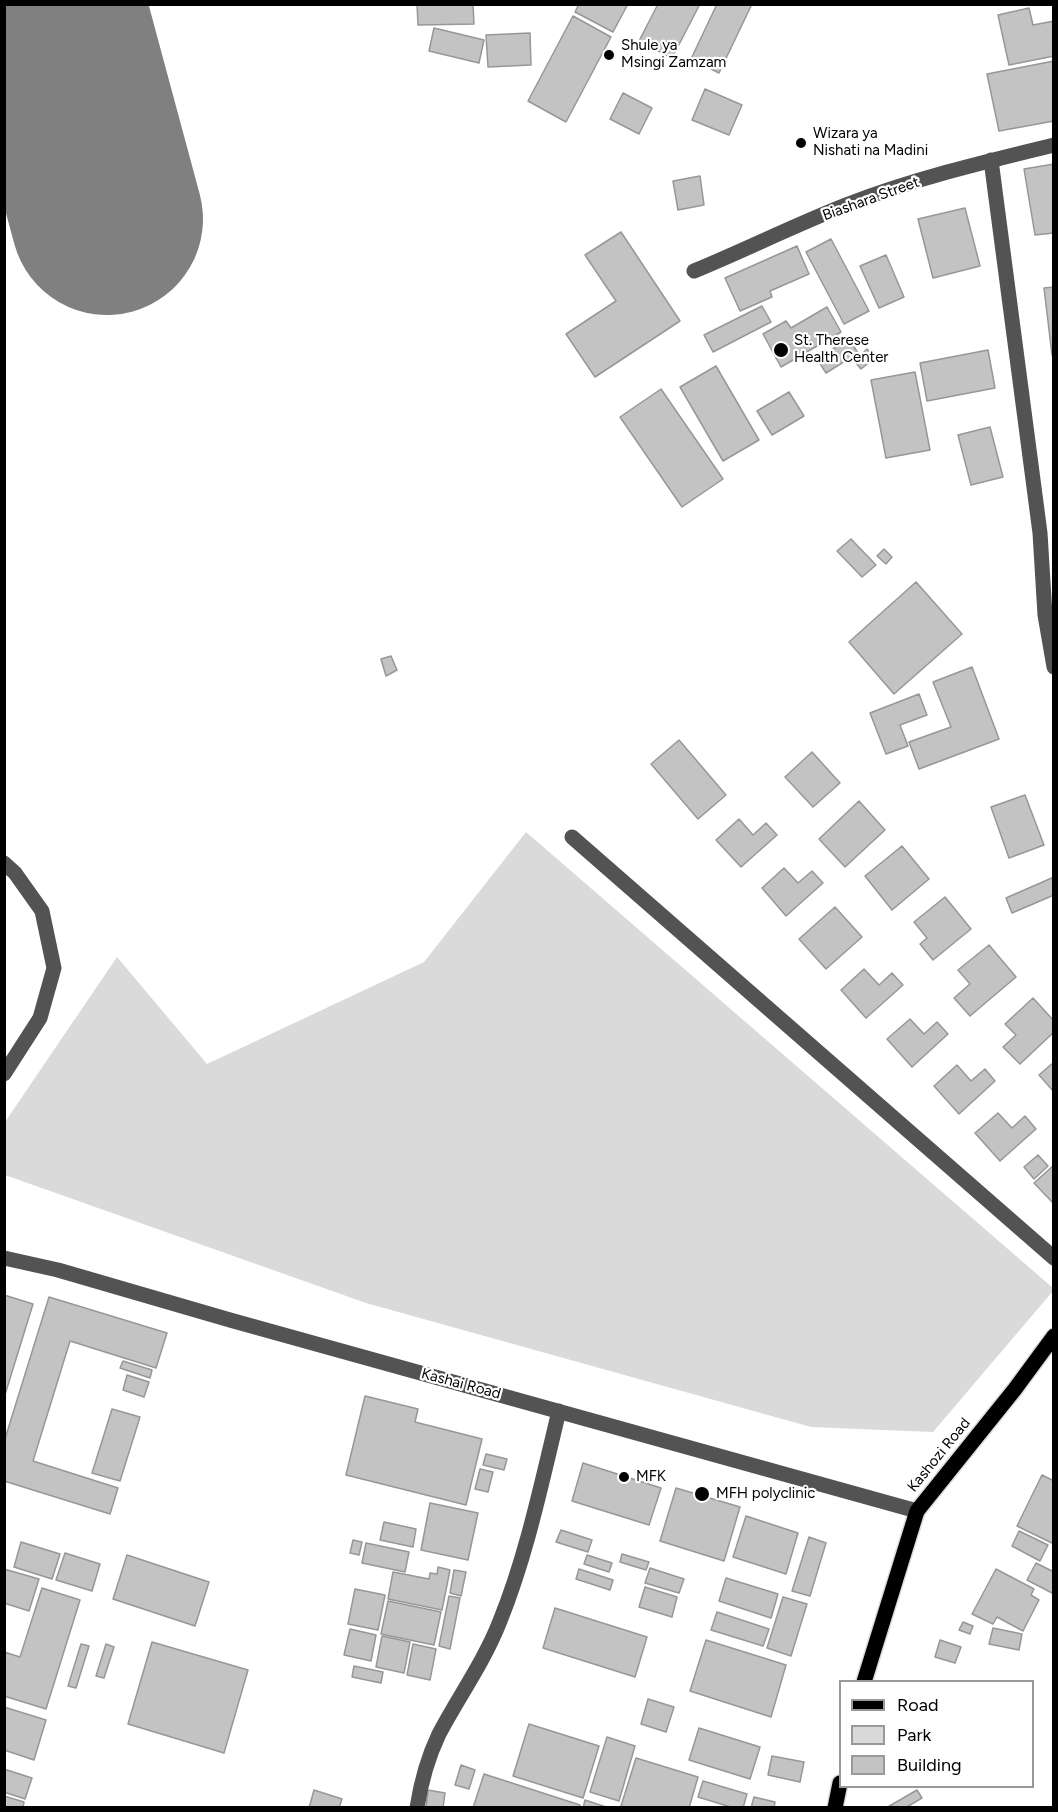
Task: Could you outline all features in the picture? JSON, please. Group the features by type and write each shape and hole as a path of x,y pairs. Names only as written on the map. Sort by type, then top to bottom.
{"main road":[{"name":"Kashozi Road","path":"865,1680 917,1510 1015,1389 1053,1336"},
{"path":"836,1808 839,1788"}],"street":[{"name":"Biashara Street","path":"694,271 846,205 991,160 1053,145"},
{"path":"991,160 1041,533 1045,615 1053,667"},
{"path":"573,837 1053,1258"},
{"path":"4,863 15,873 42,910 54,968 40,1018 4,1074"},
{"name":"Kashai Road","path":"4,1258 58,1270 230,1320 917,1510"},
{"path":"417,1808 421,1781 439,1734 485,1655 500,1621 528,1540 559,1411"}],"green space":[{"path":"526,832 1053,1288 1053,1291 933,1432 811,1427 366,1303 5,1175 5,1122 117,957 207,1064 424,962"}],"building":[{"path":"417,4 473,4 474,24 418,25"},
{"path":"579,4 628,4 613,32 575,12"},
{"path":"658,4 700,4 672,58 639,41"},
{"path":"717,4 752,4 719,73 691,59"},
{"path":"1029,8 1033,25 1054,21 1054,56 1009,65 998,15"},
{"path":"573,16 611,37 566,122 528,101"},
{"path":"434,28 484,40 479,63 429,51"},
{"path":"530,33 531,65 488,67 486,35"},
{"path":"1054,61 1054,121 999,131 987,74"},
{"path":"705,89 742,105 729,135 692,120"},
{"path":"623,93 652,108 639,134 610,119"},
{"path":"1054,164 1054,233 1035,235 1024,169"},
{"path":"700,176 704,205 678,210 673,181"},
{"path":"965,208 980,266 933,278 918,219"},
{"path":"621,232 680,321 595,377 566,334 616,301 585,255"},
{"path":"831,239 869,311 844,324 806,252"},
{"path":"797,246 809,274 770,291 772,297 740,311 725,278"},
{"path":"886,255 904,297 879,308 860,266"},
{"path":"1054,287 1054,355 1052,355 1044,288"},
{"path":"762,306 771,322 713,352 704,335"},
{"path":"827,307 841,332 781,367 763,334 786,321 791,328"},
{"path":"849,339 858,353 826,373 817,359"},
{"path":"867,349 875,358 861,369 854,361"},
{"path":"988,350 995,388 927,401 920,363"},
{"path":"716,366 759,440 723,461 680,387"},
{"path":"915,372 930,450 886,458 871,380"},
{"path":"661,389 723,479 682,507 620,417"},
{"path":"789,392 804,416 772,435 757,411"},
{"path":"990,427 1003,477 971,485 958,435"},
{"path":"851,539 876,565 862,577 837,551"},
{"path":"884,549 892,557 886,564 877,556"},
{"path":"916,582 962,634 894,694 849,642"},
{"path":"391,656 397,670 386,676 381,659"},
{"path":"972,667 999,739 919,769 909,742 951,727 933,682"},
{"path":"919,694 927,715 900,725 908,746 886,754 870,713"},
{"path":"679,740 726,795 698,819 651,764"},
{"path":"812,752 840,783 813,807 785,777"},
{"path":"1025,795 1044,845 1009,858 991,807"},
{"path":"859,801 885,830 845,867 819,839"},
{"path":"739,819 753,835 766,823 777,835 741,867 716,840"},
{"path":"902,846 929,879 892,910 865,876"},
{"path":"784,868 798,883 812,871 823,883 786,916 762,888"},
{"path":"1054,877 1054,895 1012,913 1006,898"},
{"path":"945,897 971,929 933,960 920,944 927,938 914,922"},
{"path":"835,907 862,937 826,969 799,939"},
{"path":"989,945 1016,977 970,1016 954,998 970,984 958,970"},
{"path":"864,969 879,985 892,973 903,985 866,1018 841,990"},
{"path":"1033,998 1054,1021 1054,1032 1020,1064 1003,1047 1016,1035 1005,1024"},
{"path":"910,1019 924,1034 937,1022 948,1034 912,1067 887,1039"},
{"path":"1054,1062 1054,1092 1039,1075"},
{"path":"957,1065 971,1081 985,1069 995,1081 959,1114 934,1086"},
{"path":"998,1113 1012,1128 1025,1116 1036,1129 1000,1161 975,1133"},
{"path":"1038,1155 1048,1166 1034,1179 1024,1167"},
{"path":"1054,1165 1054,1204 1034,1183"},
{"path":"4,1295 33,1304 4,1398"},
{"path":"49,1297 167,1333 156,1368 70,1341 33,1461 118,1488 110,1514 4,1481 4,1442"},
{"path":"123,1361 152,1370 150,1378 120,1368"},
{"path":"127,1375 149,1382 144,1397 123,1390"},
{"path":"365,1396 418,1409 415,1422 482,1439 466,1505 346,1475"},
{"path":"112,1409 140,1417 120,1481 92,1473"},
{"path":"486,1454 507,1459 504,1470 483,1465"},
{"path":"583,1463 661,1488 649,1525 572,1501"},
{"path":"480,1469 493,1472 488,1492 475,1489"},
{"path":"1042,1475 1054,1481 1054,1544 1017,1526"},
{"path":"676,1488 740,1507 724,1561 660,1541"},
{"path":"430,1503 478,1513 468,1560 421,1550"},
{"path":"746,1516 798,1533 786,1574 733,1557"},
{"path":"384,1522 416,1529 413,1547 380,1540"},
{"path":"561,1530 592,1540 588,1552 556,1542"},
{"path":"1019,1531 1048,1545 1040,1561 1012,1546"},
{"path":"809,1537 826,1543 810,1596 792,1591"},
{"path":"353,1540 362,1542 359,1555 350,1553"},
{"path":"21,1542 60,1554 52,1579 14,1567"},
{"path":"366,1543 409,1552 405,1572 362,1563"},
{"path":"65,1553 100,1564 92,1591 56,1580"},
{"path":"622,1554 649,1562 646,1570 620,1562"},
{"path":"127,1555 209,1582 195,1626 113,1599"},
{"path":"587,1555 612,1563 609,1572 584,1564"},
{"path":"1036,1563 1054,1572 1054,1594 1027,1580"},
{"path":"438,1567 450,1570 442,1610 388,1599 393,1572 429,1579 430,1573 437,1574"},
{"path":"650,1568 684,1579 679,1593 645,1583"},
{"path":"4,1569 39,1579 29,1611 4,1603"},
{"path":"579,1569 613,1580 610,1590 576,1579"},
{"path":"996,1569 1034,1589 1031,1595 1039,1600 1023,1631 997,1617 993,1624 972,1614"},
{"path":"454,1570 466,1572 461,1596 450,1593"},
{"path":"726,1578 778,1594 771,1618 719,1601"},
{"path":"645,1587 677,1597 672,1617 639,1607"},
{"path":"42,1588 80,1600 46,1709 4,1696 4,1652 20,1657"},
{"path":"355,1589 385,1595 378,1630 348,1624"},
{"path":"449,1596 460,1598 450,1649 439,1646"},
{"path":"783,1597 807,1604 791,1656 767,1648"},
{"path":"388,1601 441,1612 434,1645 381,1634"},
{"path":"555,1608 647,1637 635,1677 543,1648"},
{"path":"717,1612 769,1629 763,1646 711,1630"},
{"path":"963,1622 973,1626 970,1634 959,1630"},
{"path":"993,1628 1022,1634 1019,1650 989,1644"},
{"path":"350,1629 376,1635 371,1661 344,1655"},
{"path":"382,1636 410,1642 404,1673 376,1667"},
{"path":"706,1640 786,1665 771,1717 690,1691"},
{"path":"940,1640 961,1647 955,1663 935,1657"},
{"path":"152,1642 248,1670 224,1753 128,1724"},
{"path":"81,1644 89,1646 76,1688 68,1686"},
{"path":"106,1644 114,1647 104,1678 96,1676"},
{"path":"413,1644 436,1649 430,1680 407,1675"},
{"path":"354,1666 383,1672 381,1683 352,1677"},
{"path":"648,1699 674,1707 666,1732 641,1724"},
{"path":"4,1707 46,1720 34,1760 4,1750"},
{"path":"529,1724 599,1746 583,1798 513,1776"},
{"path":"699,1728 760,1747 750,1779 689,1760"},
{"path":"607,1737 635,1746 619,1801 590,1792"},
{"path":"772,1756 804,1762 800,1782 768,1775"},
{"path":"636,1758 698,1777 689,1808 621,1806"},
{"path":"461,1765 475,1770 469,1789 455,1785"},
{"path":"4,1769 32,1778 25,1799 4,1792"},
{"path":"484,1774 580,1805 579,1808 473,1808"},
{"path":"703,1781 747,1794 743,1808 734,1808 698,1797"},
{"path":"314,1790 342,1799 339,1808 309,1808"},
{"path":"428,1790 445,1793 443,1808 426,1808"},
{"path":"917,1790 922,1798 905,1808 886,1808"},
{"path":"4,1796 24,1802 23,1808 4,1808"},
{"path":"754,1797 775,1802 774,1808 751,1808"},
{"path":"585,1800 609,1808 583,1808"}],"runway":[{"path":"49,4 107,219"}],"place":[{"name":"Shule ya Msingi Zamzam","path":"609,55"},
{"name":"Wizara ya Nishati na Madini","path":"801,143"},
{"name":"St. Therese Health Center","path":"781,350"},
{"name":"MFK","path":"624,1477"},
{"name":"MFH polyclinic","path":"702,1494"}]}
